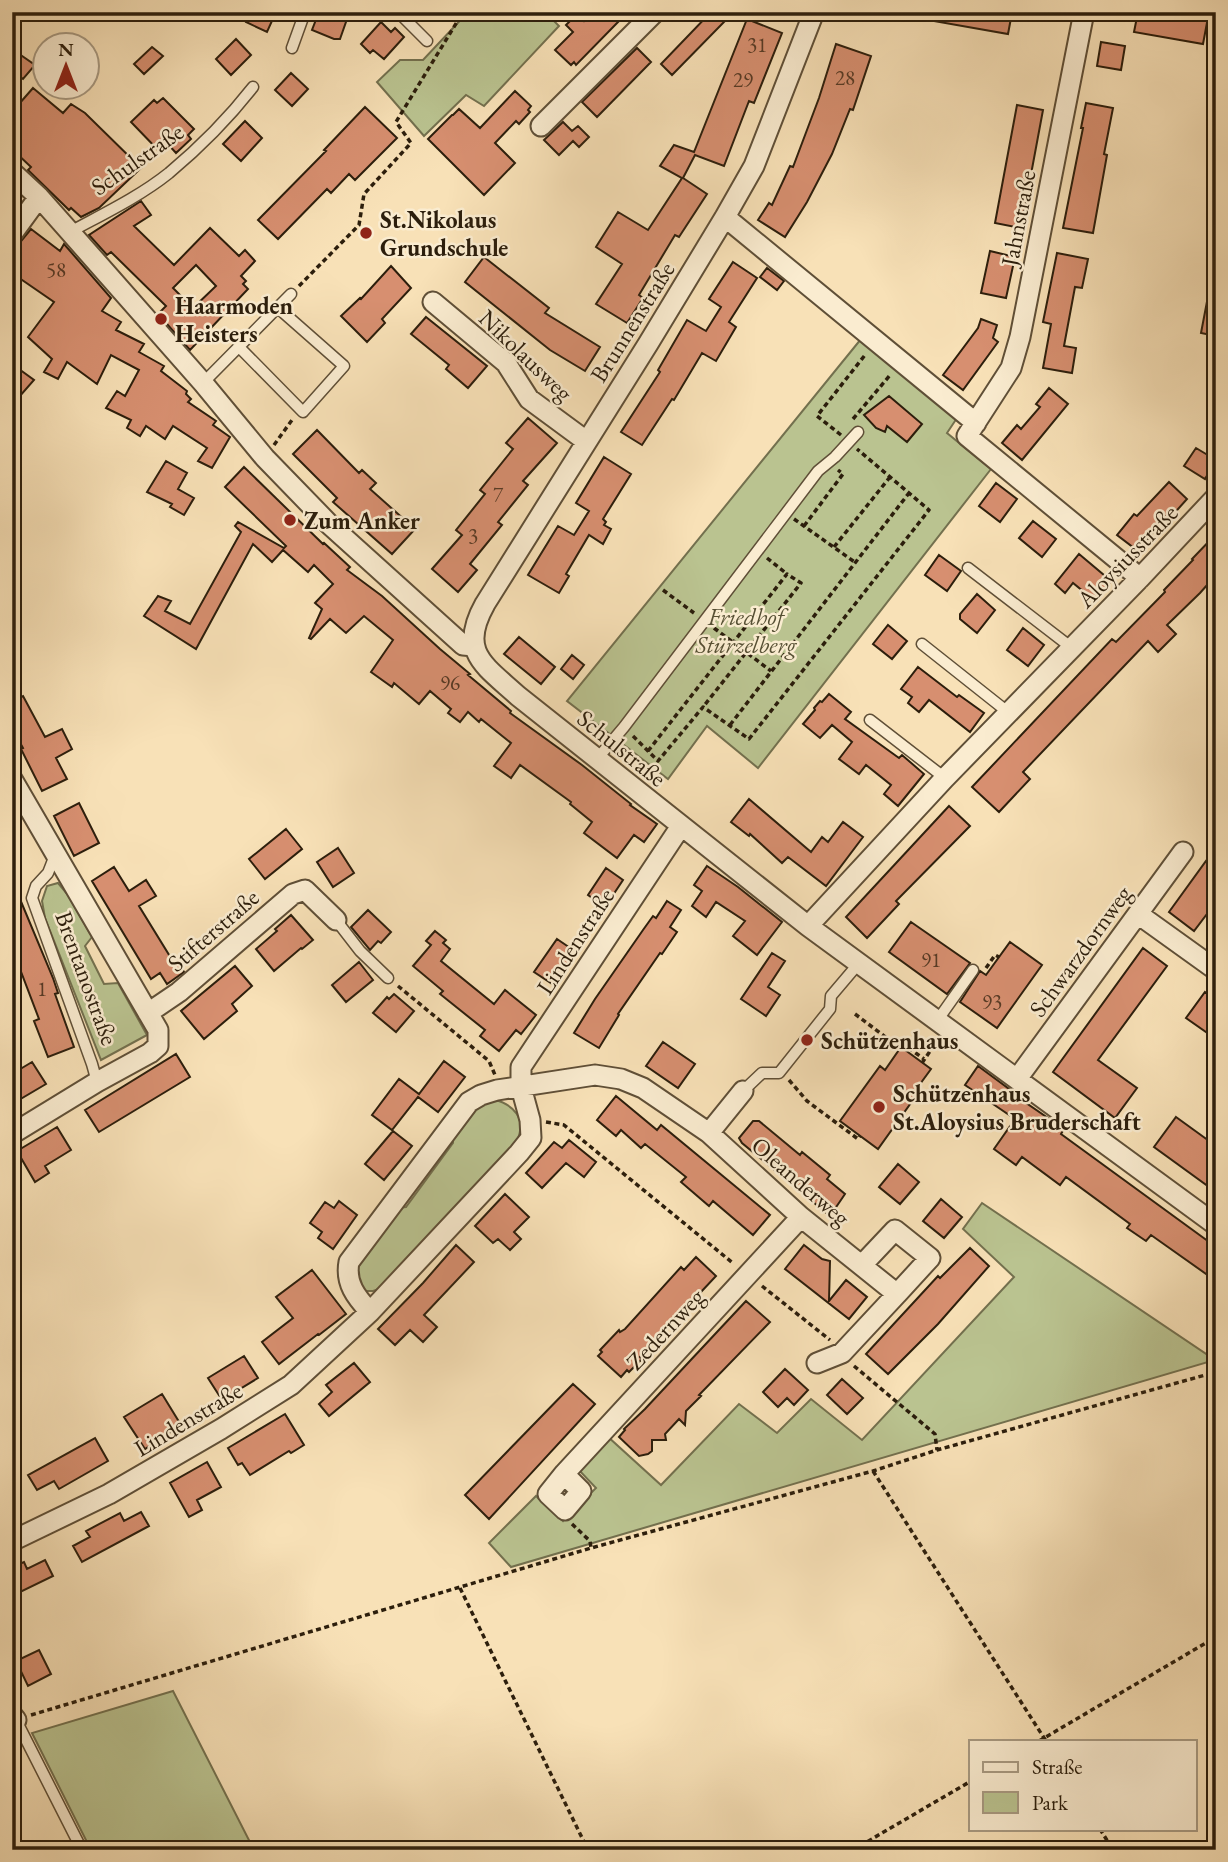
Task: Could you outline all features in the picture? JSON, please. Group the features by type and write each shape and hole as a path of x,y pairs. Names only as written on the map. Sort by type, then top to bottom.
{"street":[{"path":"541,126 655,12"},
{"name":"Brunnenstraße","path":"474,646 475,620 648,344 754,166 814,12"},
{"name":"Jahnstraße","path":"976,423 1011,368 1020,337 1084,12"},
{"name":"Schulstraße","path":"12,172 71,232 265,458 330,525 463,645 474,646 485,666 518,696 808,926 1216,1225"},
{"path":"12,234 39,197"},
{"path":"725,217 976,423 967,436 1140,578"},
{"name":"Nikolausweg","path":"433,302 506,363 529,399 586,441"},
{"name":"Aloysiusstraße","path":"808,926 1216,497"},
{"name":"Brentanostraße","path":"12,779 148,1013"},
{"name":"Lindenstraße","path":"12,1541 109,1494 291,1385 370,1312 519,1153 531,1138 530,1120 511,1088 522,1067 681,826"},
{"name":"Schwarzdornweg","path":"1017,1079 1183,852"},
{"name":"Stifterstraße","path":"148,1013 179,992 293,894 305,890 336,920"},
{"path":"1138,914 1216,970"},
{"path":"12,1134 97,1082 150,1054 158,1046 158,1030 148,1013"},
{"name":"Oleanderweg","path":"511,1088 595,1075 621,1079 643,1088 709,1133 801,1217 897,1294"},
{"path":"370,1312 348,1280 349,1262 469,1102 481,1095 511,1088"},
{"path":"709,1133 743,1091"},
{"name":"Zedernweg","path":"565,1510 548,1494 564,1474 801,1217"},
{"path":"817,1363 842,1353 930,1258 895,1230 862,1265"}],"lane":[{"path":"292,48 305,12"},
{"path":"398,12 427,41"},
{"name":"Schulstraße","path":"71,232 167,174 208,138 253,87"},
{"path":"203,383 291,294"},
{"path":"239,347 303,412 344,366 276,307"},
{"path":"597,759 818,471 828,463 844,438 858,432"},
{"path":"968,568 1072,648"},
{"path":"922,644 1009,713"},
{"path":"870,720 946,778"},
{"name":"Brentanostraße","path":"55,855 48,873 36,886 32,898 97,1082"},
{"name":"Stifterstraße","path":"336,920 360,951 388,978"},
{"path":"743,1091 762,1073 779,1073 830,1009 831,996 859,963"},
{"path":"942,1025 973,970"},
{"path":"13,1718 82,1850"}],"path":[{"path":"291,294 359,225 364,194 411,142 396,121 463,12"},
{"path":"704,707 749,739 929,510 817,416 876,341"},
{"path":"844,438 901,362"},
{"path":"265,458 300,409"},
{"path":"804,526 843,474 828,463"},
{"path":"834,547 890,477"},
{"path":"730,725 909,493"},
{"path":"786,513 856,562"},
{"path":"624,727 658,761 801,583 758,551"},
{"path":"648,751 787,574"},
{"path":"663,590 771,671"},
{"path":"388,978 489,1061 511,1088"},
{"path":"855,1014 895,1045 899,1041 923,1061 942,1025"},
{"path":"779,1073 793,1082 807,1101 858,1139 860,1136"},
{"path":"13,1718 591,1548 873,1471 937,1450 1216,1372"},
{"path":"873,1471 1043,1740 1216,1637"},
{"path":"565,1510 567,1519 590,1541 591,1548"},
{"path":"460,1588 588,1850"},
{"path":"853,1850 969,1782"},
{"path":"1101,1830 1113,1850"}],"green space":[{"path":"468,12 545,12 559,26 484,106 466,95 424,136 377,82 400,60 423,60"},
{"name":"Friedhof Stürzelberg","path":"861,339 957,418 947,433 991,469 758,768 707,726 668,779 567,701"},
{"path":"58,883 92,937 85,946 104,984 118,983 147,1035 101,1060 45,918 42,901 47,886"},
{"path":"493,1099 507,1105 517,1114 520,1133 517,1141 379,1289 364,1291 357,1284 354,1265 396,1208 406,1207 453,1143 453,1131 469,1110"},
{"path":"982,1203 1215,1360 511,1567 489,1543 536,1496 563,1521 596,1488 577,1468 607,1436 661,1485 739,1404 777,1433 811,1399 862,1440 1014,1277 963,1229"},
{"path":"173,1691 254,1850 91,1850 32,1733"}],"building":[{"path":"250,12 276,12 267,32 246,22"},
{"path":"319,12 329,12 347,19 340,39 312,30"},
{"path":"593,12 611,12 620,20 576,65 574,62 571,65 555,50 573,32 566,25 577,14 584,21"},
{"path":"711,12 715,12 724,22 672,75 661,64"},
{"path":"929,12 978,12 1011,18 1008,34 928,20"},
{"path":"1138,12 1209,12 1203,44 1134,32"},
{"path":"747,19 782,33 754,103 749,101 724,166 695,155 683,178 707,194 679,237 675,235 639,295 643,298 627,323 596,304 622,264 596,247 618,212 648,230 682,178 660,166 674,145 694,152"},
{"path":"381,22 391,32 395,28 404,37 384,59 373,50 370,53 361,44"},
{"path":"236,39 251,55 231,75 216,59"},
{"path":"1101,42 1125,46 1121,70 1097,66"},
{"path":"836,44 871,56 853,110 850,109 832,154 785,237 758,220 769,203 772,205 790,166 793,167"},
{"path":"152,47 163,56 144,74 134,64"},
{"path":"637,48 651,62 597,117 582,102"},
{"path":"12,49 32,63 32,68 23,79 12,71"},
{"path":"291,73 308,89 292,106 275,90"},
{"path":"32,89 32,102 50,102 63,113 71,104 85,113 141,168 99,208 81,217 71,208 69,210 28,170 31,167 12,149 12,112"},
{"path":"515,91 531,106 528,110 530,112 519,124 516,121 495,143 515,163 484,195 428,139 459,109 480,128"},
{"path":"163,98 194,129 188,135 191,139 176,153 167,143 159,151 131,122 154,100 157,103"},
{"path":"1086,103 1113,108 1093,233 1063,228"},
{"path":"1017,105 1043,110 1021,228 995,223"},
{"path":"365,107 397,138 355,180 349,174 331,193 327,189 278,239 258,220"},
{"path":"245,121 262,138 241,161 223,144"},
{"path":"563,122 572,131 578,126 589,137 579,147 573,141 559,155 544,140"},
{"path":"141,201 151,215 134,226 174,265 210,228 239,256 245,250 255,261 241,276 248,289 190,350 158,314 166,306 111,252 107,255 89,235","holes":["196,265 216,286 193,308 173,288"]},
{"path":"31,229 60,251 64,244 111,298 102,311 121,322 116,330 144,344 139,352 164,366 161,371 187,391 186,394 191,399 188,402 216,421 213,425 230,437 212,468 198,461 207,448 173,426 165,439 146,426 140,436 127,428 131,420 106,408 117,391 125,396 139,370 111,355 97,384 67,362 58,379 44,372 52,359 28,337 54,302 12,273 12,252"},
{"path":"990,251 1015,257 1006,298 981,293"},
{"path":"1057,253 1088,259 1082,288 1075,287 1064,346 1076,348 1072,373 1043,368 1051,324 1043,322"},
{"path":"484,257 549,308 545,313 600,347 585,371 550,350 465,282"},
{"path":"733,262 757,278 729,322 736,327 716,361 702,353 674,400 672,399 642,445 621,432 660,372 658,370 687,320 706,331 721,307 709,299"},
{"path":"391,266 411,288 382,319 385,323 367,342 341,316 361,299"},
{"path":"767,268 784,281 777,290 760,277"},
{"path":"1209,291 1216,291 1216,336 1201,333"},
{"path":"426,317 487,366 468,388 446,369 449,365 411,334"},
{"path":"981,319 997,325 993,338 998,342 963,390 943,375 978,328"},
{"path":"12,364 34,380 12,405"},
{"path":"1049,388 1068,404 1022,460 1002,443 1017,425 1021,429 1040,407 1036,404"},
{"path":"889,396 922,424 907,442 887,426 885,432 876,428 864,415"},
{"path":"528,418 557,443 523,481 528,485 498,522 502,525 470,564 477,570 458,592 432,569 462,535 456,530 485,494 480,490 513,449 506,443"},
{"path":"317,430 359,473 362,470 376,483 370,489 415,529 392,554 333,502 337,498 293,454"},
{"path":"1196,448 1216,460 1205,479 1184,466"},
{"path":"604,457 631,474 603,519 606,522 604,525 611,529 603,544 589,535 566,574 569,576 559,593 528,575 558,526 574,535 589,511 576,503"},
{"path":"166,461 187,473 178,489 194,498 184,515 170,507 172,504 147,492"},
{"path":"244,467 350,567 347,570 382,596 511,711 510,713 657,824 644,842 634,835 617,858 584,833 592,822 570,804 571,802 520,765 511,778 494,766 511,743 481,719 479,722 468,712 460,722 448,713 451,709 430,691 419,704 394,683 392,687 371,672 393,640 364,616 346,633 330,619 309,638 322,609 315,603 333,584 314,565 308,572 283,550 272,562 253,544 196,649 144,616 158,596 171,601 165,611 190,624 241,532 235,526 238,522 284,548 286,546 225,487"},
{"path":"1169,482 1187,499 1170,518 1167,515 1138,551 1117,535 1134,514 1137,516"},
{"path":"996,483 1017,499 1000,522 979,506"},
{"path":"1033,521 1056,539 1042,557 1019,538"},
{"path":"1216,534 1216,575 1167,625 1176,634 1158,652 1148,641 1023,772 1030,779 999,812 972,787 1112,639 1116,642 1165,592"},
{"path":"1079,554 1111,581 1095,601 1073,583 1065,593 1055,584"},
{"path":"939,555 961,571 947,591 925,575"},
{"path":"977,594 995,610 977,633 960,619 960,614"},
{"path":"888,625 907,641 892,659 873,644"},
{"path":"1023,628 1044,645 1028,666 1007,650"},
{"path":"519,637 555,667 541,684 504,654"},
{"path":"572,655 584,665 573,679 561,669"},
{"path":"918,667 957,697 959,695 984,713 970,732 929,700 919,712 908,703 912,697 901,689"},
{"path":"829,694 851,712 845,719 899,758 902,755 924,774 898,806 884,794 891,785 866,765 859,774 839,759 852,742 832,725 820,738 803,724 820,701"},
{"path":"23,696 45,737 62,729 72,749 56,758 67,779 42,791 12,728 12,702"},
{"path":"749,799 811,852 822,837 828,842 843,822 863,837 826,886 788,857 782,863 750,834 749,836 731,822"},
{"path":"79,803 99,843 74,856 54,816"},
{"path":"949,806 970,826 896,901 899,904 867,938 846,917"},
{"path":"286,829 302,849 265,879 249,859"},
{"path":"338,848 354,873 333,887 317,862"},
{"path":"1206,861 1216,868 1216,902 1194,931 1169,912"},
{"path":"707,866 782,922 757,955 733,936 745,921 716,902 706,917 692,906 702,891 694,885"},
{"path":"114,867 129,891 146,880 156,896 139,906 171,958 174,956 184,972 167,984 160,973 151,979 92,881"},
{"path":"606,868 623,880 605,907 588,895"},
{"path":"12,880 53,978 58,993 55,994 74,1047 48,1057 34,1021 39,1019 12,948"},
{"path":"667,901 681,910 670,927 677,932 618,1014 599,1048 574,1033 643,930 653,916 656,918"},
{"path":"368,910 391,932 370,950 351,927"},
{"path":"291,915 313,940 274,971 256,949"},
{"path":"911,922 970,963 947,994 889,952"},
{"path":"435,931 446,940 443,943 450,949 441,961 494,1004 505,990 536,1015 521,1034 516,1030 499,1051 480,1036 485,1030 440,994 443,991 413,966 431,945 426,941"},
{"path":"557,939 576,952 554,985 534,972"},
{"path":"1010,942 1042,965 997,1028 960,1002 980,971 986,975"},
{"path":"1143,948 1167,966 1098,1060 1137,1088 1115,1118 1053,1072"},
{"path":"772,953 785,961 768,987 780,995 766,1016 741,999"},
{"path":"359,962 373,980 346,1002 332,985"},
{"path":"235,966 252,986 232,1004 237,1011 204,1039 181,1011"},
{"path":"1205,992 1216,1000 1216,1039 1186,1018"},
{"path":"394,994 414,1011 396,1032 373,1013 387,997 389,999"},
{"path":"663,1042 695,1064 678,1088 646,1066"},
{"name":"Schützenhaus St.Aloysius Bruderschaft","path":"901,1047 931,1069 915,1091 918,1093 878,1149 840,1121 880,1066 885,1070"},
{"path":"176,1054 190,1077 99,1132 85,1110"},
{"path":"444,1061 465,1077 438,1112 418,1097 392,1130 372,1115 399,1079 419,1094"},
{"path":"32,1062 46,1084 12,1104 12,1074"},
{"path":"978,1066 1064,1129 1061,1134 1216,1247 1216,1281 1151,1235 1146,1241 1127,1228 1130,1224 1066,1177 1060,1185 1022,1157 1016,1165 994,1149 1015,1119 965,1085"},
{"path":"616,1096 657,1130 661,1125 770,1215 753,1235 713,1201 709,1206 681,1182 686,1177 645,1144 641,1148 621,1130 616,1136 597,1120"},
{"path":"1176,1117 1216,1146 1216,1192 1154,1147"},
{"path":"753,1121 759,1121 800,1155 802,1152 830,1175 827,1179 845,1194 830,1216 742,1143 739,1138"},
{"path":"57,1127 71,1150 45,1166 49,1173 35,1182 17,1151"},
{"path":"393,1131 412,1146 384,1180 365,1164"},
{"path":"569,1140 596,1162 584,1177 566,1163 542,1188 526,1173 554,1142 562,1148"},
{"path":"898,1164 919,1182 900,1204 879,1187"},
{"path":"505,1194 529,1217 514,1232 521,1239 510,1250 498,1239 493,1243 475,1226"},
{"path":"941,1199 962,1217 944,1238 923,1221"},
{"path":"339,1201 357,1215 333,1249 318,1238 322,1232 310,1223 325,1202 334,1208"},
{"path":"456,1245 474,1262 424,1315 437,1327 423,1342 410,1330 395,1345 378,1329"},
{"path":"804,1245 822,1259 830,1261 829,1301 846,1280 867,1297 849,1319 785,1269"},
{"path":"970,1248 989,1266 938,1324 888,1374 866,1354 938,1276 940,1278"},
{"path":"696,1257 716,1276 640,1357 642,1359 621,1377 598,1356 602,1352 600,1350 619,1330 620,1332 625,1329 681,1267 684,1270"},
{"path":"312,1270 346,1314 279,1364 262,1342 293,1318 276,1297"},
{"path":"746,1301 770,1322 699,1395 701,1396 686,1411 685,1425 679,1419 665,1434 666,1440 652,1440 652,1451 639,1456 619,1437 624,1429"},
{"path":"244,1356 258,1378 222,1400 208,1378"},
{"path":"354,1363 370,1382 329,1416 319,1404 332,1392 326,1385"},
{"path":"785,1369 808,1390 794,1405 787,1398 778,1407 763,1392"},
{"path":"842,1379 863,1398 847,1414 827,1395"},
{"path":"573,1384 595,1404 489,1519 465,1495"},
{"path":"162,1394 181,1425 145,1449 124,1417"},
{"path":"285,1414 304,1445 250,1475 242,1463 238,1465 228,1448"},
{"path":"95,1438 108,1461 59,1489 54,1481 37,1490 28,1475"},
{"path":"207,1462 221,1487 197,1500 202,1510 189,1517 170,1483"},
{"path":"141,1512 149,1526 82,1562 73,1546 90,1537 86,1531 120,1513 124,1521"},
{"path":"45,1560 53,1576 12,1596 12,1567 24,1562 27,1569"},
{"path":"39,1650 51,1674 28,1686 16,1661"}],"place":[{"name":"St.Nikolaus Grundschule","path":"366,233"},
{"name":"Haarmoden Heisters","path":"161,319"},
{"name":"Zum Anker","path":"290,520"},
{"name":"Schützenhaus","path":"807,1040"},
{"name":"Schützenhaus St.Aloysius Bruderschaft","path":"879,1107"}]}
